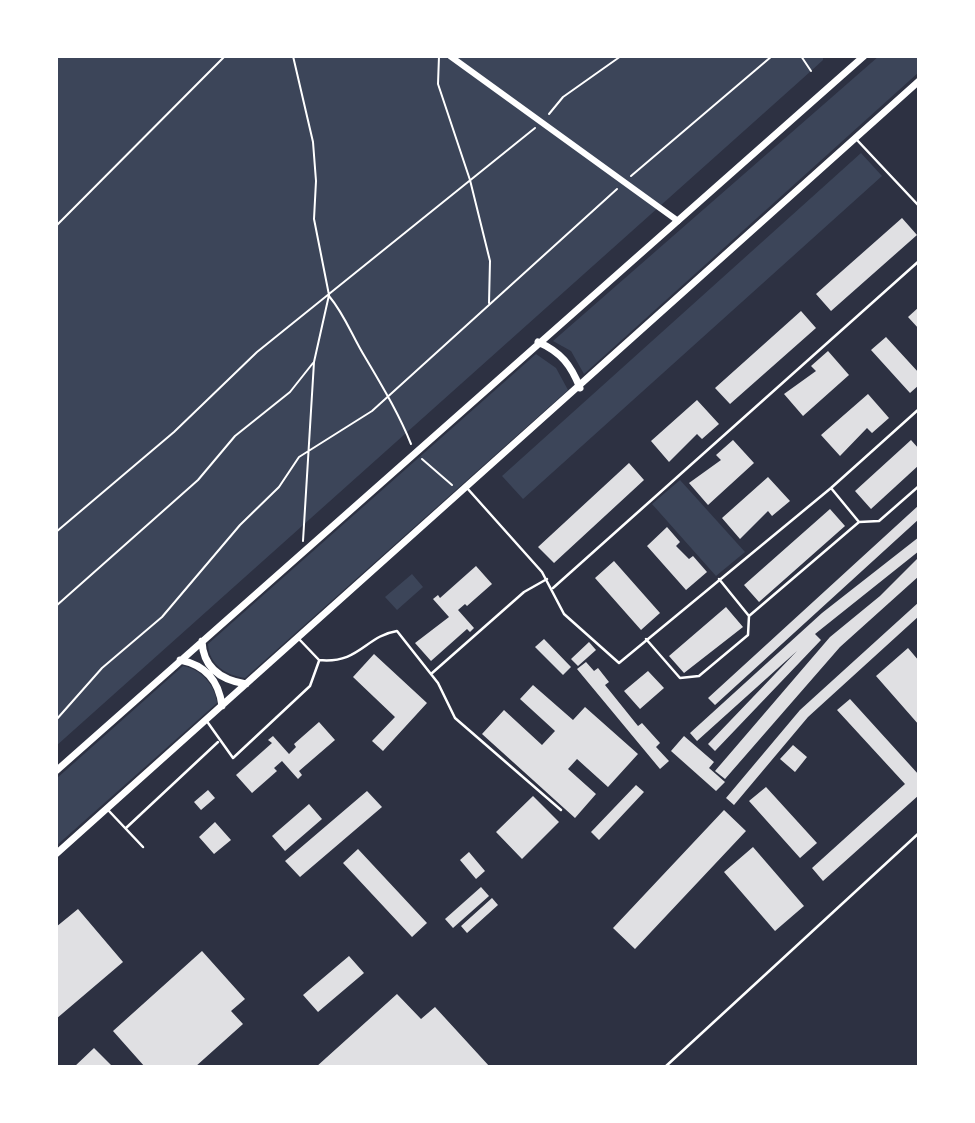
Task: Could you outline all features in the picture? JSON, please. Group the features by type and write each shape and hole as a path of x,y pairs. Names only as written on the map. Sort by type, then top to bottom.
{"main road":[{"path":"56,771 864,56"},
{"path":"56,854 919,82"},
{"path":"538,342 560,354 570,365 580,388"},
{"path":"202,641 203,653 209,667 219,676 246,684"},
{"path":"180,660 193,663 214,681 222,706"}],"street":[{"path":"450,56 678,221"}],"lane":[{"path":"857,140 919,206"},
{"path":"553,588 919,261"},
{"path":"465,490 547,579 564,614 619,663 831,488 919,409"},
{"path":"646,639 680,678 699,676 748,635 750,617 859,522 879,521 919,486"},
{"path":"831,488 859,522"},
{"path":"431,674 524,592 547,579"},
{"path":"719,579 750,617"},
{"path":"298,638 319,660 338,662 358,653 386,633 397,631 431,674 455,718 561,810"},
{"path":"206,720 233,758 310,686 319,660"},
{"path":"126,828 219,741"},
{"path":"107,808 143,847"},
{"path":"665,1067 919,833"}],"path":[{"path":"56,226 225,56"},
{"path":"293,56 313,142 316,181 314,219 328,295 314,362 302,552"},
{"path":"439,56 438,84 470,180 490,261 489,304"},
{"path":"56,532 174,432 257,352 542,122 564,97 621,56"},
{"path":"56,720 102,667 162,617 240,525 279,487 299,457 372,411 624,182 772,56"},
{"path":"801,56 811,71"},
{"path":"328,295 343,313 364,356 389,394 414,453 465,490"},
{"path":"56,606 198,480 235,436 290,392 314,362"}],"shaded area":[{"path":"56,56 823,56 823,60 56,746"},
{"path":"879,56 919,56 919,72 584,374 571,351 553,341"},
{"path":"861,153 882,176 523,499 502,476"},
{"path":"536,354 556,368 568,390 245,678 225,671 215,663 208,644"},
{"path":"680,480 745,552 716,576 652,504"},
{"path":"412,574 423,587 397,610 385,597"},
{"path":"183,666 206,679 217,703 56,846 56,779"}],"building":[{"path":"902,218 917,235 831,311 816,294"},
{"path":"919,307 919,329 908,317"},
{"path":"801,311 816,328 730,404 715,388"},
{"path":"886,337 919,373 919,385 910,393 871,350"},
{"path":"828,351 849,375 803,416 784,394 816,371 811,366"},
{"path":"868,394 889,418 872,433 867,428 840,456 821,435"},
{"path":"697,400 719,424 702,439 697,434 669,462 651,441"},
{"path":"733,440 754,463 708,505 689,483 721,460 716,455"},
{"path":"911,440 919,449 919,465 871,509 855,491"},
{"path":"629,463 644,480 554,563 538,547"},
{"path":"768,477 790,501 772,516 768,511 740,539 722,518"},
{"path":"919,505 919,519 715,705 708,698"},
{"path":"830,509 845,526 759,602 744,585"},
{"path":"667,527 680,542 676,546 689,559 693,556 707,572 686,590 647,546"},
{"path":"919,537 919,551 815,634 821,640 715,751 708,744 797,651 697,741 690,733 822,613"},
{"path":"919,557 919,576 840,647 725,779 715,771 830,637 880,596"},
{"path":"614,561 660,613 641,630 595,578"},
{"path":"476,566 492,584 467,606 465,604 458,610 474,628 470,632 467,629 431,661 415,643 449,617 433,599 438,595 440,598"},
{"path":"919,602 919,616 808,717 734,805 726,798 800,710"},
{"path":"726,607 743,627 684,673 669,656"},
{"path":"544,639 571,667 563,675 535,647"},
{"path":"589,642 596,650 578,666 571,659"},
{"path":"908,648 919,661 919,725 876,676"},
{"path":"374,654 427,703 383,751 372,741 395,717 353,677"},
{"path":"586,662 594,671 598,668 609,682 605,685 638,726 642,723 660,743 656,747 669,761 660,769 577,669"},
{"path":"648,671 664,688 640,709 624,691"},
{"path":"533,685 573,720 585,707 638,754 608,787 577,759 568,769 596,794 575,818 482,734 504,710 542,745 555,731 520,699"},
{"path":"850,699 919,775 919,795 823,881 812,868 905,784 837,710"},
{"path":"319,722 335,740 299,771 302,775 298,779 282,761 274,768 277,771 252,793 236,775 272,743 268,740 273,736 289,754 296,747 294,744"},
{"path":"684,736 714,762 709,768 725,782 716,791 671,751"},
{"path":"793,745 807,757 795,772 780,759"},
{"path":"636,785 644,792 599,840 591,832"},
{"path":"766,787 817,843 800,858 749,801"},
{"path":"208,790 215,798 201,810 194,802"},
{"path":"367,791 382,807 300,877 285,861"},
{"path":"533,796 559,822 522,859 496,832"},
{"path":"309,804 322,819 285,851 272,836"},
{"path":"724,810 746,831 635,949 613,928"},
{"path":"215,822 231,840 214,854 199,837"},
{"path":"753,847 804,906 775,931 724,872"},
{"path":"358,849 427,923 412,937 343,863"},
{"path":"469,852 485,871 476,879 460,860"},
{"path":"481,887 489,896 453,928 445,919"},
{"path":"492,898 498,905 467,933 461,926"},
{"path":"78,909 123,962 56,1019 56,927"},
{"path":"202,951 245,999 231,1011 243,1024 195,1067 145,1067 113,1031"},
{"path":"349,956 364,973 318,1012 303,995"},
{"path":"397,994 421,1019 435,1007 490,1067 316,1067"},
{"path":"94,1048 113,1067 74,1067"}]}
